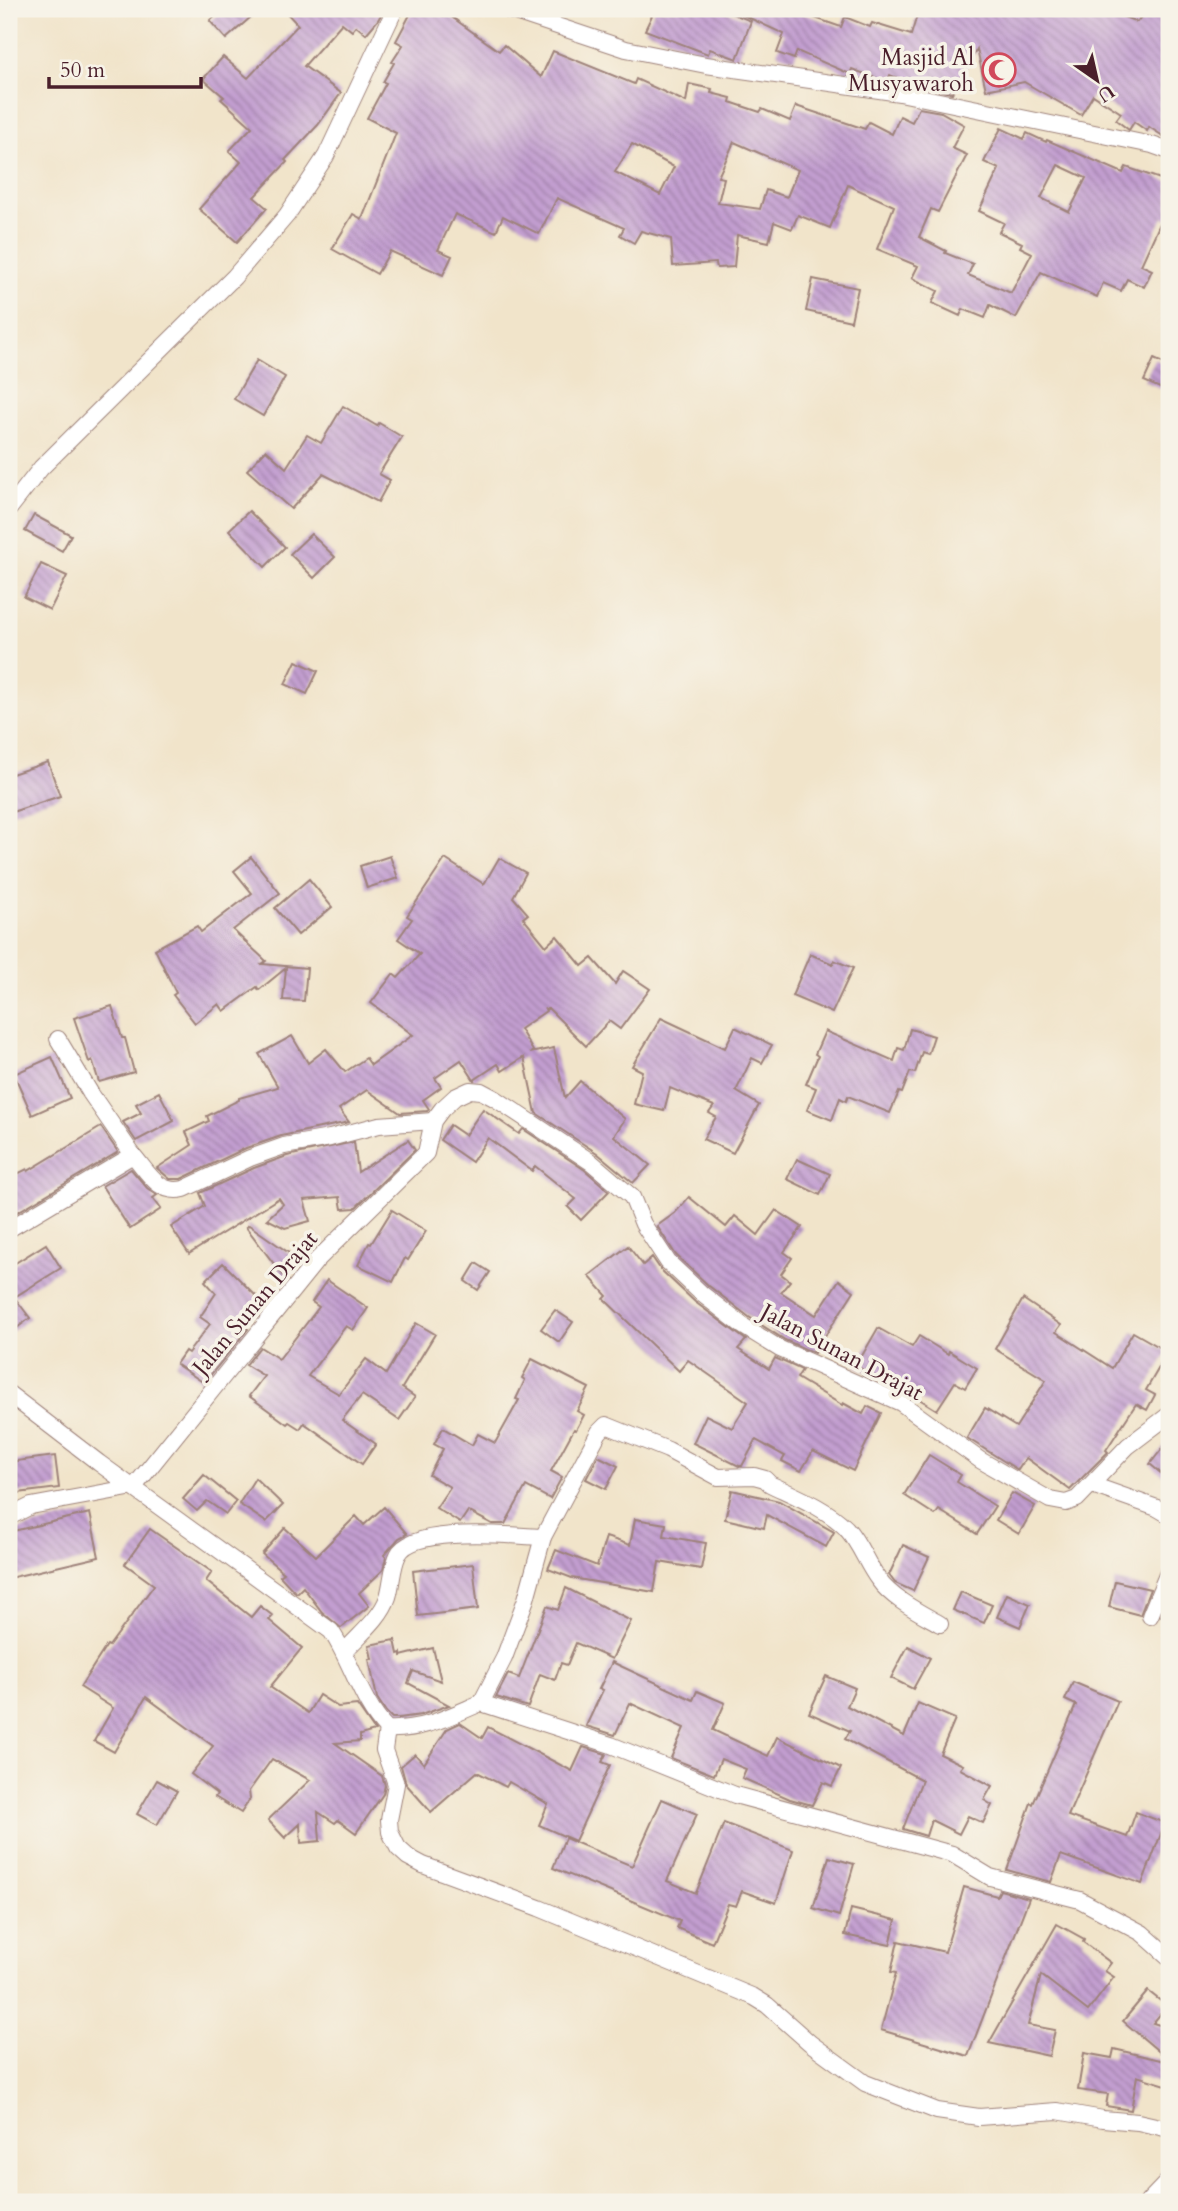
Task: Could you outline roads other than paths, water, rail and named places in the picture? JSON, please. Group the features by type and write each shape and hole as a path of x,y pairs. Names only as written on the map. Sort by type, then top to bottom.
{"street":[{"path":"9,509 41,468 234,277 287,215 326,156 395,9"},
{"path":"506,9 531,12 626,49 706,65 900,93 1153,145 1169,151"},
{"path":"58,1038 91,1094 134,1155 160,1186 173,1191 184,1189 250,1158 284,1146 330,1138 379,1125 433,1121"},
{"name":"Jalan Sunan Drajat","path":"134,1487 317,1260 426,1153 433,1121 442,1109 455,1097 470,1090 481,1091 496,1099 591,1162 632,1197 643,1224 668,1262 702,1294 743,1326 780,1349 901,1403 980,1460 1050,1500 1066,1503 1077,1499 1128,1446 1169,1415"},
{"path":"9,1229 134,1155"},
{"path":"9,1394 331,1631 345,1651 376,1717 387,1729 406,1730 425,1726 481,1703 611,1745 735,1795 952,1854 990,1877 1080,1900 1142,1933 1169,1957"},
{"path":"481,1703 504,1658 526,1600 543,1537 599,1432 606,1425 668,1450 718,1477 742,1475 765,1479 820,1509 853,1535 883,1586 909,1606 940,1624"},
{"path":"1092,1485 1157,1508 1169,1515"},
{"path":"9,1517 31,1506 134,1487"},
{"path":"345,1651 383,1609 398,1554 405,1547 452,1534 543,1537"},
{"path":"1150,1616 1169,1570"},
{"path":"387,1729 384,1750 396,1784 388,1820 390,1832 398,1847 408,1857 423,1865 539,1908 754,1997 864,2083 900,2098 958,2116 1006,2116 1057,2110 1169,2129"},
{"path":"1148,2202 1169,2180"}],"place":[{"name":"Masjid Al Musyawaroh","path":"999,70"}]}
